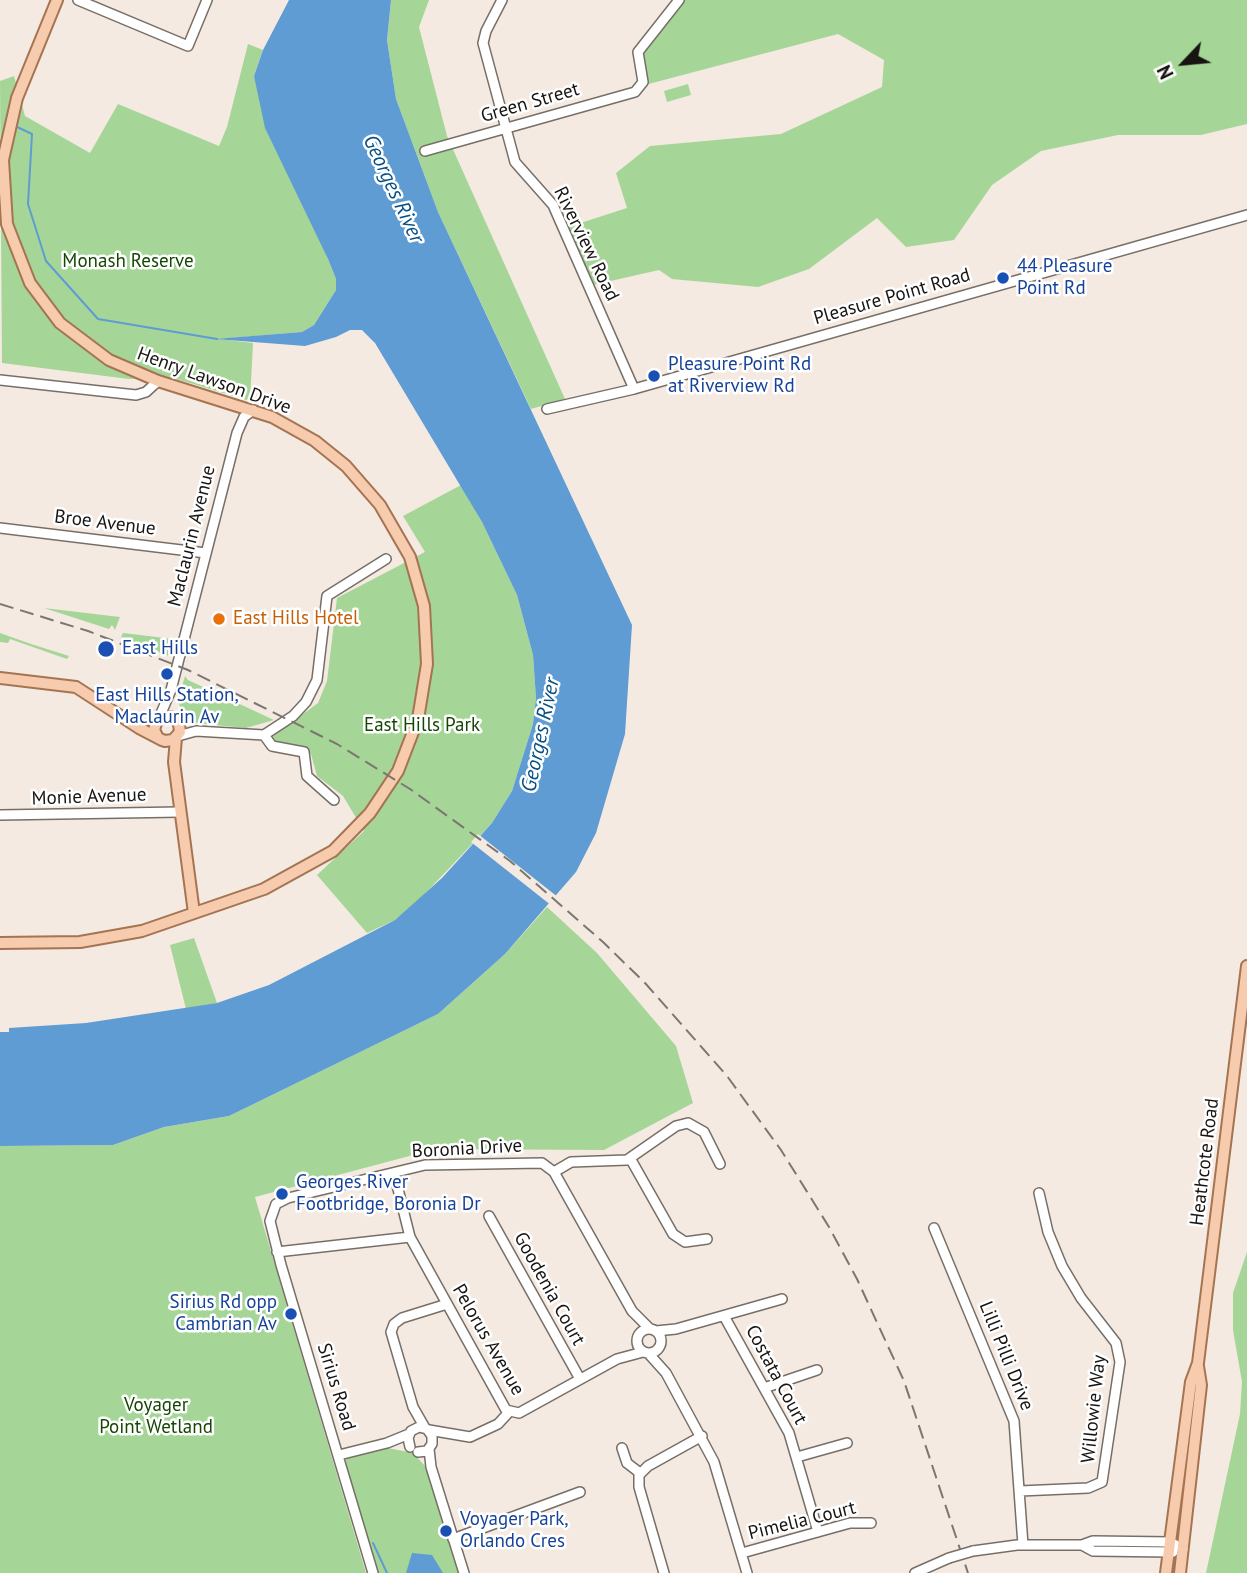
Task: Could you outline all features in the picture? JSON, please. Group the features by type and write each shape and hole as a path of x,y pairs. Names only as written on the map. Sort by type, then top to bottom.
{"main road":[{"name":"Henry Lawson Drive","path":"0,943 45,944 113,939 275,884 323,856 347,839 391,785 418,719 428,654 420,589 398,533 361,481 315,441 253,410 158,381 100,355 53,316 21,266 2,207 3,160 11,117 57,0"},
{"path":"0,678 76,687 160,739 177,737"},
{"path":"121,714 143,722 158,720 168,715 176,719 180,728 174,762 194,913"},
{"path":"158,720 154,730 174,762"},
{"name":"Heathcote Road","path":"1166,1573 1191,1382 1198,1363 1247,966"},
{"name":"Heathcote Road","path":"1180,1573 1201,1385 1198,1363"}],"street":[{"path":"78,0 188,46 207,0"},
{"name":"Riverview Road","path":"502,0 485,31 484,43 518,167 545,193 553,205 634,388"},
{"name":"Green Street","path":"425,151 630,93 642,86 638,52 679,0"},
{"name":"Pleasure Point Road","path":"547,409 634,388 1247,215"},
{"path":"0,380 136,395 146,392 158,381"},
{"name":"Maclaurin Avenue","path":"235,404 237,433"},
{"name":"Maclaurin Avenue","path":"158,720 171,690 237,433 244,417 253,410"},
{"name":"Broe Avenue","path":"0,528 206,553"},
{"path":"177,737 196,731 264,735 300,710 314,689 327,596 386,559"},
{"name":"Maclaurin Avenue","path":"171,690 176,719"},
{"path":"176,719 196,731"},
{"path":"264,735 272,746 302,750 307,758 307,776 334,800"},
{"name":"Monie Avenue","path":"0,815 180,813"},
{"path":"666,1373 660,1344 653,1330 632,1311 554,1172 571,1162 621,1161 630,1158 676,1126 688,1123 704,1132 720,1164"},
{"path":"630,1158 676,1238 685,1242 707,1239"},
{"name":"Boronia Drive","path":"271,1211 283,1199 429,1165 536,1163 554,1172"},
{"name":"Pelorus Avenue","path":"394,1173 410,1237 509,1412 519,1413 617,1359 645,1352 660,1344 676,1329"},
{"name":"Willowie Way","path":"1020,1491 1088,1488 1102,1482 1120,1362 1116,1343 1081,1298 1062,1266 1046,1223 1039,1193"},
{"name":"Sirius Road","path":"271,1211 277,1252 373,1573"},
{"name":"Goodenia Court","path":"489,1216 580,1379"},
{"name":"Lilli Pilli Drive","path":"934,1228 1014,1421 1023,1545"},
{"path":"277,1252 410,1237"},
{"path":"653,1330 676,1329 782,1300"},
{"path":"447,1304 402,1318 392,1328 392,1336 413,1407 427,1429 431,1445 431,1467 464,1573"},
{"path":"632,1311 637,1338 645,1352 666,1373 717,1468 747,1573"},
{"name":"Costata Court","path":"724,1316 786,1427 818,1532"},
{"name":"Pelorus Avenue","path":"617,1359 637,1338 653,1330"},
{"path":"764,1388 817,1370"},
{"path":"413,1407 411,1432 414,1450"},
{"path":"338,1455 387,1443 411,1432 427,1429 448,1434 475,1435 498,1424 509,1412"},
{"path":"414,1450 431,1445 448,1434"},
{"path":"640,1472 702,1436"},
{"path":"387,1443 414,1450 431,1467"},
{"path":"797,1457 847,1443"},
{"path":"622,1448 628,1463 640,1472"},
{"path":"640,1472 639,1487 664,1573"},
{"path":"453,1539 580,1492"},
{"name":"Pimelia Court","path":"742,1553 850,1523 871,1523"},
{"path":"915,1573 972,1551 1023,1545 1082,1545 1093,1541 1183,1549"}],"green space":[{"path":"391,0 429,0 419,27 447,136 565,399 531,409 438,212 396,99 387,40"},
{"path":"679,0 1247,0 1247,124 1201,135 1118,135 1041,151 992,185 954,240 906,247 877,218 809,269 758,287 672,279 659,270 593,285 568,227 627,208 616,173 650,146 781,134 882,87 884,60 838,34 641,86 638,58"},
{"name":"Monash Reserve","path":"248,44 263,50 254,76 336,279 336,290 314,325 302,332 219,339 253,343 250,401 173,378 129,379 2,363 0,81 14,76 25,116 90,153 118,104 219,146 227,127"},
{"path":"688,84 691,95 667,102 664,91"},
{"name":"East Hills Park","path":"461,485 517,595 533,655 536,698 533,724 512,791 492,823 419,900 395,920 367,933 317,875 364,831 343,796 317,776 311,754 303,746 275,743 272,737 318,703 327,681 337,598 425,552 403,516"},
{"path":"44,608 120,617 115,630 112,625 109,629"},
{"path":"0,633 69,656 67,659 10,639 8,643 0,642"},
{"path":"123,633 173,639 169,656 121,637"},
{"path":"185,676 188,680 274,720 246,728 195,723 185,719 178,701"},
{"name":"Voyager Point Wetland","path":"547,907 597,953 676,1046 693,1103 604,1150 436,1149 255,1197 366,1573 0,1573 0,1146 113,1145 164,1127 229,1116 438,1014 505,954"},
{"path":"194,938 217,1003 186,1009 170,945"},
{"path":"1247,1252 1247,1573 1206,1573 1240,1414 1242,1382 1233,1330 1233,1293"},
{"path":"388,1448 413,1453 426,1467 460,1573 377,1573 345,1462 348,1456"}],"water":[{"name":"Georges River","path":"289,0 391,0 387,40 396,99 438,212 632,625 625,734 596,833 576,872 505,954 438,1014 229,1116 164,1127 113,1145 0,1146 0,1032 9,1032 9,1028 86,1023 217,1003 269,985 395,920 442,878 492,823 512,791 533,724 536,698 533,655 517,595 482,522 375,343 362,330 350,330 305,346 215,339 302,332 314,325 336,290 336,279 328,259 265,128 254,76 263,50"},
{"path":"412,1553 432,1555 443,1573 406,1573"}],"pier":[{"path":"478,834 559,898 552,906 471,842"}],"waterway":[{"path":"15,126 32,134 28,204 46,261 98,319 217,339"},
{"path":"373,1543 387,1573"}],"railway":[{"path":"0,604 88,631 188,670 337,744 410,789 510,861 603,942 645,983 727,1076 781,1150 829,1227 857,1279 904,1381 968,1573"}],"place":[{"name":"44 Pleasure Point Rd","path":"1003,278"},
{"name":"Pleasure Point Rd at Riverview Rd","path":"654,376"},
{"name":"East Hills Hotel","path":"219,619"},
{"name":"East Hills","path":"106,649"},
{"name":"East Hills Station, Maclaurin Av","path":"167,674"},
{"name":"Georges River Footbridge, Boronia Dr","path":"282,1194"},
{"name":"Sirius Rd opp Cambrian Av","path":"291,1314"},
{"name":"Voyager Park, Orlando Cres","path":"446,1531"}]}
